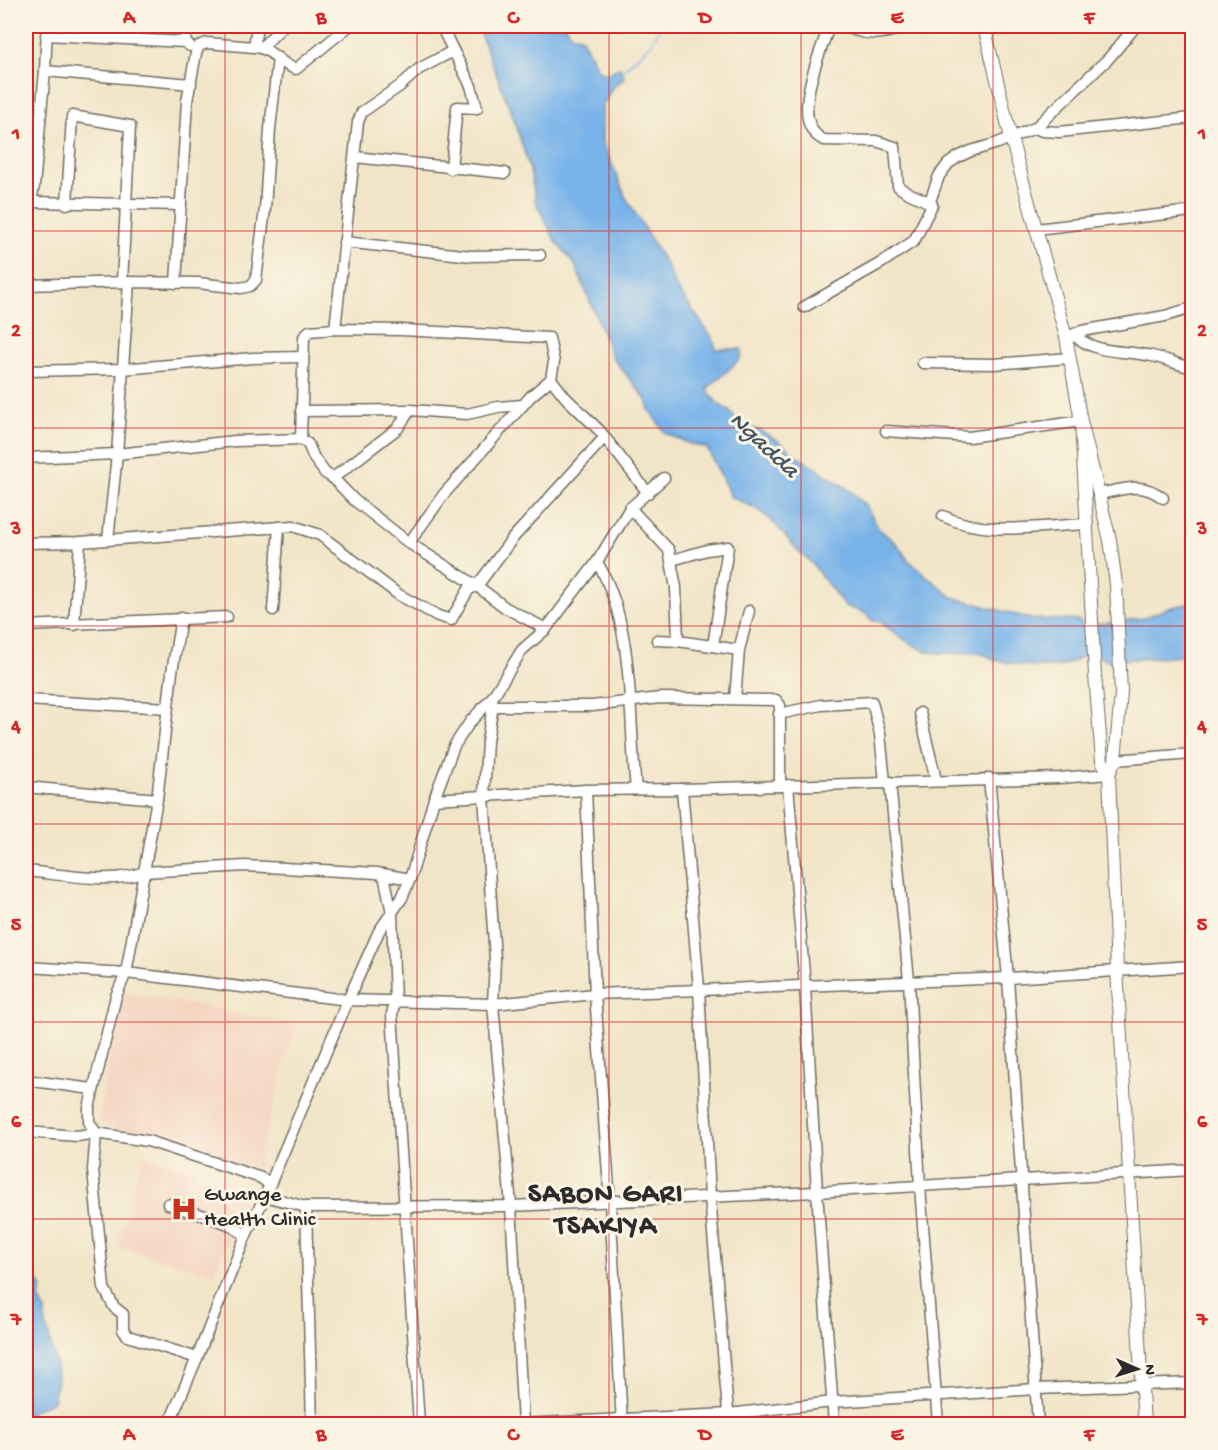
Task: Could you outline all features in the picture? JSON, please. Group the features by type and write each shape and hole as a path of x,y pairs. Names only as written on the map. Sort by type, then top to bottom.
{"main road":[{"path":"984,26 1011,138 1069,336 1070,358 1081,421 1110,540 1116,584 1121,693 1115,760 1109,774"},
{"path":"1081,421 1095,675 1102,760 1109,774 1117,970 1144,1425"}],"street":[{"path":"185,42 186,26"},
{"path":"257,26 258,47"},
{"path":"258,47 283,26"},
{"path":"176,283 187,101 199,46 207,43 258,47 278,58 288,67 296,69 349,26"},
{"path":"441,26 471,86 477,108 457,107 451,169"},
{"path":"829,26 810,80 807,112 812,128 818,137 824,140 876,141 895,147 898,186 906,194 922,198 932,206"},
{"path":"843,26 875,35 912,26"},
{"path":"804,307 881,263 914,241 932,206 930,201 939,176 948,164 964,154 1035,128 1108,59 1136,26"},
{"path":"26,226 32,202 47,30 185,42 196,53"},
{"path":"334,329 358,122 362,112 400,86 419,69 453,51"},
{"path":"26,285 125,282 198,283 241,288 249,286 256,280 266,209 270,129 278,58"},
{"path":"45,71 192,84"},
{"path":"67,204 72,116 130,126 122,369 117,454 108,540"},
{"path":"1035,128 1042,131 1059,132 1192,118"},
{"path":"355,158 505,173"},
{"path":"32,202 181,205"},
{"path":"1036,229 1192,211"},
{"path":"345,242 472,256 540,255"},
{"path":"1069,336 1082,331 1165,316 1192,308"},
{"path":"301,439 303,357 305,333 309,331 402,330 549,338 554,362 551,378 523,405 468,470 444,494 409,543"},
{"path":"1069,336 1102,350 1150,356 1192,368"},
{"path":"26,371 122,369 253,358 303,357"},
{"path":"923,363 994,364 1070,358"},
{"path":"551,378 566,398 600,431 648,493"},
{"path":"301,411 410,410 467,414 498,407 523,405"},
{"path":"333,478 398,428 410,410"},
{"path":"886,431 969,436 1081,421"},
{"path":"26,543 80,542 293,526 320,536 399,595 451,620 469,589 477,586 512,539 604,438"},
{"path":"26,458 117,454 235,441 301,439 308,444 314,458 325,472 354,500 409,543 477,586 506,608 546,629"},
{"path":"169,1425 246,1235 265,1196 348,1000 379,932 402,898 410,879 434,799 454,746 470,722 493,702 522,650 546,629 597,562 630,508 664,478"},
{"path":"1100,494 1140,487 1155,492 1163,498"},
{"path":"630,508 669,550 677,610 678,641"},
{"path":"943,516 954,521 988,528 1088,524"},
{"path":"273,610 279,527"},
{"path":"74,625 80,542"},
{"path":"672,561 707,550 728,547 713,646"},
{"path":"597,562 610,588 626,648 636,789"},
{"path":"735,699 739,650 748,611"},
{"path":"26,626 227,617"},
{"path":"181,618 157,798 126,974 116,996 92,1089 89,1122 96,1132 93,1170 104,1288 114,1307 123,1314 123,1330 128,1336 197,1358"},
{"path":"657,640 739,650"},
{"path":"493,702 592,706 660,698 776,700 780,705 784,786 805,986 834,1425"},
{"path":"26,700 168,708"},
{"path":"493,702 487,741 484,796 495,960 493,1004 511,1206 522,1424 729,1419 833,1402 1037,1389 1192,1383"},
{"path":"779,714 821,705 872,702 880,734 888,782 909,981 920,1186 938,1425"},
{"path":"920,713 936,780"},
{"path":"1115,760 1192,754"},
{"path":"434,799 586,790 1059,778 1109,774"},
{"path":"989,778 1008,978 1038,1425"},
{"path":"26,787 157,798"},
{"path":"682,789 699,989 710,1197 729,1419"},
{"path":"586,790 595,994 610,1202 621,1422"},
{"path":"26,871 116,879 144,873 245,866 384,875 410,879"},
{"path":"384,875 392,913 395,1002 392,1014 419,1425"},
{"path":"26,967 126,974 348,1000 493,1004 595,994 1008,978 1192,966"},
{"path":"26,1080 92,1089"},
{"path":"26,1132 77,1136 96,1132 148,1141 240,1170 261,1178 269,1184"},
{"path":"265,1196 306,1207 511,1206 817,1192 1192,1170"},
{"path":"168,1204 226,1223 246,1235"},
{"path":"306,1207 312,1425"}],"shaded area":[{"path":"120,991 296,1024 258,1162 261,1164 258,1170 98,1123"},
{"name":"Gwange Health Clinic","path":"143,1153 249,1191 214,1274 117,1247"}],"water":[{"name":"Ngadda","path":"477,26 566,26 572,35 582,38 598,70 607,74 620,67 624,78 612,88 602,107 602,141 626,198 667,266 676,287 713,339 716,349 741,349 739,360 707,389 716,402 744,426 759,430 777,440 797,456 847,488 866,506 879,529 897,544 908,560 952,597 1031,619 1078,620 1084,626 1144,618 1168,608 1192,603 1192,658 1183,656 1107,661 1091,655 1063,666 1047,667 994,660 980,654 934,653 913,645 879,621 873,621 865,613 845,606 809,560 776,525 757,509 731,497 707,448 690,444 665,433 650,411 645,398 613,358 575,265 555,240 536,202 530,170 513,116"},
{"path":"26,1258 42,1288 39,1298 45,1310 45,1321 56,1365 57,1380 53,1401 31,1412 26,1422"}],"waterway":[{"path":"620,73 650,45 661,26"}],"place":[{"name":"Gwange Health Clinic","path":"184,1209"}],"district":[{"name":"SABON GARI TSAKIYA","path":"606,1211"}]}
